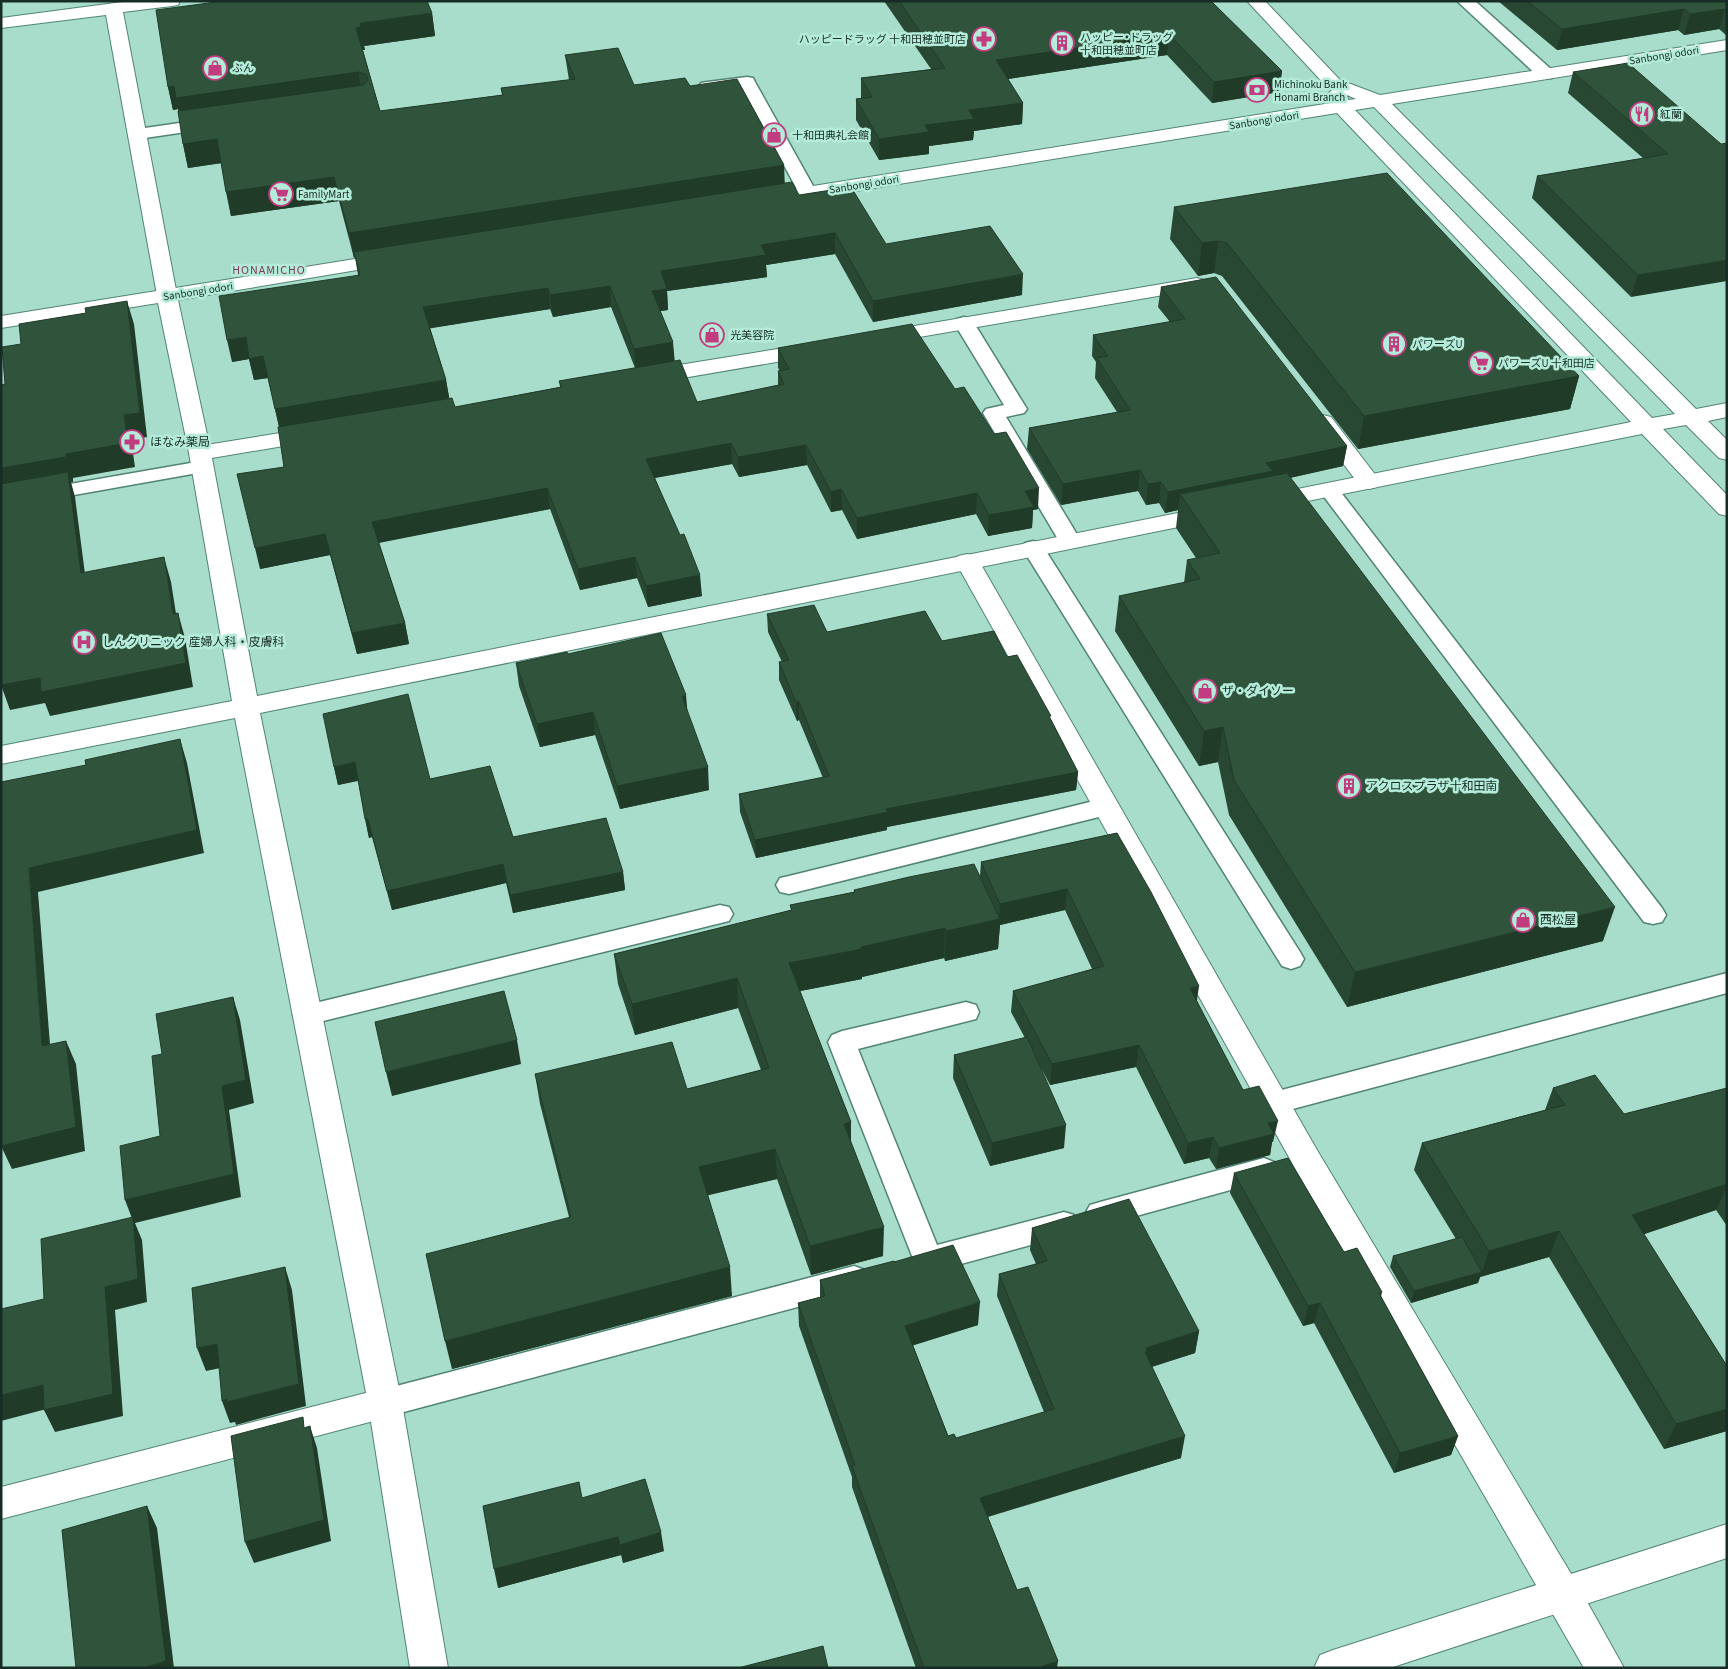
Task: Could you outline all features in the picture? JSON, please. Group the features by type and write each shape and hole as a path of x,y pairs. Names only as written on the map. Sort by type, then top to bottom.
{"street":[{"path":"1,23 114,5 172,1"},
{"path":"1255,1 1334,84 1378,101 1727,453"},
{"path":"114,5 167,296 201,460 246,708 385,1403 429,1668"},
{"name":"Sanbongi odori","path":"749,203 1727,45"},
{"path":"1334,84 1341,107 1727,509"},
{"name":"Sanbongi odori","path":"1,322 409,257"},
{"path":"629,380 1214,281 1220,289"},
{"path":"1310,405 1369,482"},
{"path":"1,755 246,708 967,561 1727,410"},
{"path":"201,460 336,430"},
{"path":"967,561 1306,1159 1563,1594 1604,1668"},
{"path":"1,1503 385,1403"},
{"path":"1333,1668 1727,1541"}],"lane":[{"path":"1465,1 1546,74"},
{"path":"690,90 747,82 808,194"},
{"path":"138,134 235,120"},
{"path":"964,323 1017,409 993,413 1070,541"},
{"path":"1,502 201,460"},
{"path":"1329,490 1653,915"},
{"path":"1033,548 1291,959"},
{"path":"789,885 1106,807"},
{"path":"307,1015 720,914"},
{"path":"1274,1103 1727,983"},
{"path":"928,1260 842,1042 966,1012"},
{"path":"385,1403 1306,1159"}],"building":[{"path":"224,1 427,1 432,13 360,23 361,27 356,28 380,111 503,95 501,88 575,79 565,55 618,48 634,85 685,78 690,86 737,79 784,165 349,233 334,177 226,192 217,139 183,144 178,111 364,85 368,80 366,74 358,72 176,98 174,86 168,87 156,10"},
{"path":"899,1 1211,1 1282,71 1214,82 1169,34 996,60 1023,103 969,110 974,119 925,125 929,132 879,139 856,99 872,97 861,78 945,68"},
{"path":"1527,1 1727,1 1727,10 1690,14 1684,9 1562,29"},
{"path":"1628,63 1721,144 1727,143 1727,260 1638,275 1537,176 1668,154 1573,72"},
{"name":"パワーズU","path":"1387,173 1579,376 1364,416 1227,243 1218,241 1202,243 1174,207"},
{"path":"792,182 799,195 851,187 886,244 990,226 1023,274 873,301 835,233 761,245 766,255 661,271 667,289 652,291 673,342 634,349 610,286 550,295 548,288 423,307 446,380 275,409 263,356 249,359 246,337 227,340 219,296 360,275 354,252"},
{"path":"1216,277 1347,446 1266,463 1273,471 1168,492 1161,482 1148,484 1140,470 1063,484 1029,428 1130,410 1097,358 1108,356 1093,335 1185,319 1161,287"},
{"path":"127,301 140,413 124,415 128,443 66,454 66,457 1,468 1,385 5,384 2,347 21,344 19,324 86,313 85,308"},
{"path":"912,324 955,389 964,387 994,434 1006,432 1039,488 1025,491 1034,507 989,515 977,493 857,518 841,489 831,492 806,445 738,457 731,443 646,459 680,535 684,534 700,575 646,586 635,557 578,569 547,488 372,522 405,623 352,633 325,534 255,548 237,474 284,467 278,427 452,398 455,407 562,387 559,381 680,360 697,402 784,384 778,371 789,369 778,348"},
{"path":"68,472 81,573 164,557 173,614 178,613 186,663 41,692 40,678 1,685 1,484"},
{"name":"アクロスプラザ十和田南","path":"1287,473 1615,907 1355,972 1234,780 1223,727 1204,731 1119,596 1200,579 1187,560 1220,553 1180,494"},
{"path":"814,605 827,632 925,611 942,641 994,631 1007,657 1017,655 1051,716 1049,716 1078,772 886,809 888,812 755,840 739,794 829,776 799,702 796,702 779,662 789,660 767,614"},
{"path":"661,633 686,695 682,696 708,767 617,786 593,712 537,724 516,663 567,652 568,654"},
{"path":"408,694 430,779 490,766 513,837 606,818 623,872 510,895 503,864 387,891 368,819 365,819 355,762 334,767 323,714"},
{"path":"180,739 197,830 29,868 42,1046 66,1041 76,1127 1,1146 1,782 86,765 85,760"},
{"path":"1117,833 1151,892 1199,986 1190,988 1243,1090 1259,1086 1278,1121 1268,1123 1274,1134 1219,1148 1213,1137 1188,1143 1139,1045 1052,1064 1013,991 1104,966 1067,889 1000,904 981,862"},
{"path":"974,864 1000,919 946,931 945,928 861,947 862,949 789,963 851,1122 844,1124 884,1227 810,1246 775,1149 699,1167 730,1267 445,1341 426,1254 571,1217 535,1074 672,1042 687,1089 769,1068 737,978 632,1004 614,954 792,910 790,905"},
{"path":"504,991 517,1040 386,1072 375,1022"},
{"path":"233,997 246,1080 222,1086 234,1174 125,1200 120,1146 160,1136 152,1056 162,1054 156,1014"},
{"path":"1027,1037 1066,1125 992,1143 954,1055"},
{"path":"1595,1075 1624,1114 1727,1088 1727,1184 1632,1215 1727,1366 1727,1409 1676,1424 1559,1231 1489,1251 1422,1143 1565,1105 1553,1088"},
{"path":"1288,1158 1344,1252 1357,1248 1382,1292 1379,1293 1458,1436 1400,1453 1320,1303 1308,1306 1234,1173"},
{"path":"1129,1199 1199,1331 1146,1348 1147,1351 1145,1352 1185,1436 980,1498 1017,1590 1028,1587 1058,1661 1038,1668 924,1668 852,1466 855,1465 798,1303 825,1296 820,1280 953,1245 980,1302 905,1326 948,1436 954,1434 956,1438 1054,1409 999,1274 1047,1261 1032,1228"},
{"path":"133,1217 138,1279 105,1287 113,1394 44,1410 43,1385 1,1395 1,1309 44,1299 41,1239"},
{"path":"1462,1237 1482,1272 1414,1291 1393,1256"},
{"path":"285,1267 299,1384 227,1402 227,1399 222,1401 217,1344 197,1348 192,1288"},
{"path":"303,1417 304,1428 310,1426 324,1520 245,1542 231,1436"},
{"path":"645,1479 661,1532 620,1545 618,1537 494,1569 483,1506 579,1482 582,1498"},
{"path":"147,1506 166,1661 143,1668 76,1668 62,1530"},
{"path":"823,1646 828,1668 738,1668"}],"place":[{"name":"ハッピードラッグ 十和田穂並町店","path":"984,39"},
{"name":"ハッピー･ドラッグ 十和田穂並町店","path":"1062,43"},
{"name":"ぶん","path":"215,68"},
{"name":"Michinoku Bank Honami Branch","path":"1257,90"},
{"name":"紅蘭","path":"1642,114"},
{"name":"十和田典礼会館","path":"774,135"},
{"name":"FamilyMart","path":"281,194"},
{"name":"光美容院","path":"712,335"},
{"name":"パワーズU","path":"1394,344"},
{"name":"パワーズU 十和田店","path":"1481,363"},
{"name":"ほなみ薬局","path":"132,442"},
{"name":"しんクリニック 産婦人科・皮膚科","path":"84,642"},
{"name":"ザ・ダイソー","path":"1205,691"},
{"name":"アクロスプラザ十和田南","path":"1349,786"},
{"name":"西松屋","path":"1523,920"}],"district":[{"name":"HONAMICHO","path":"269,270"}]}
